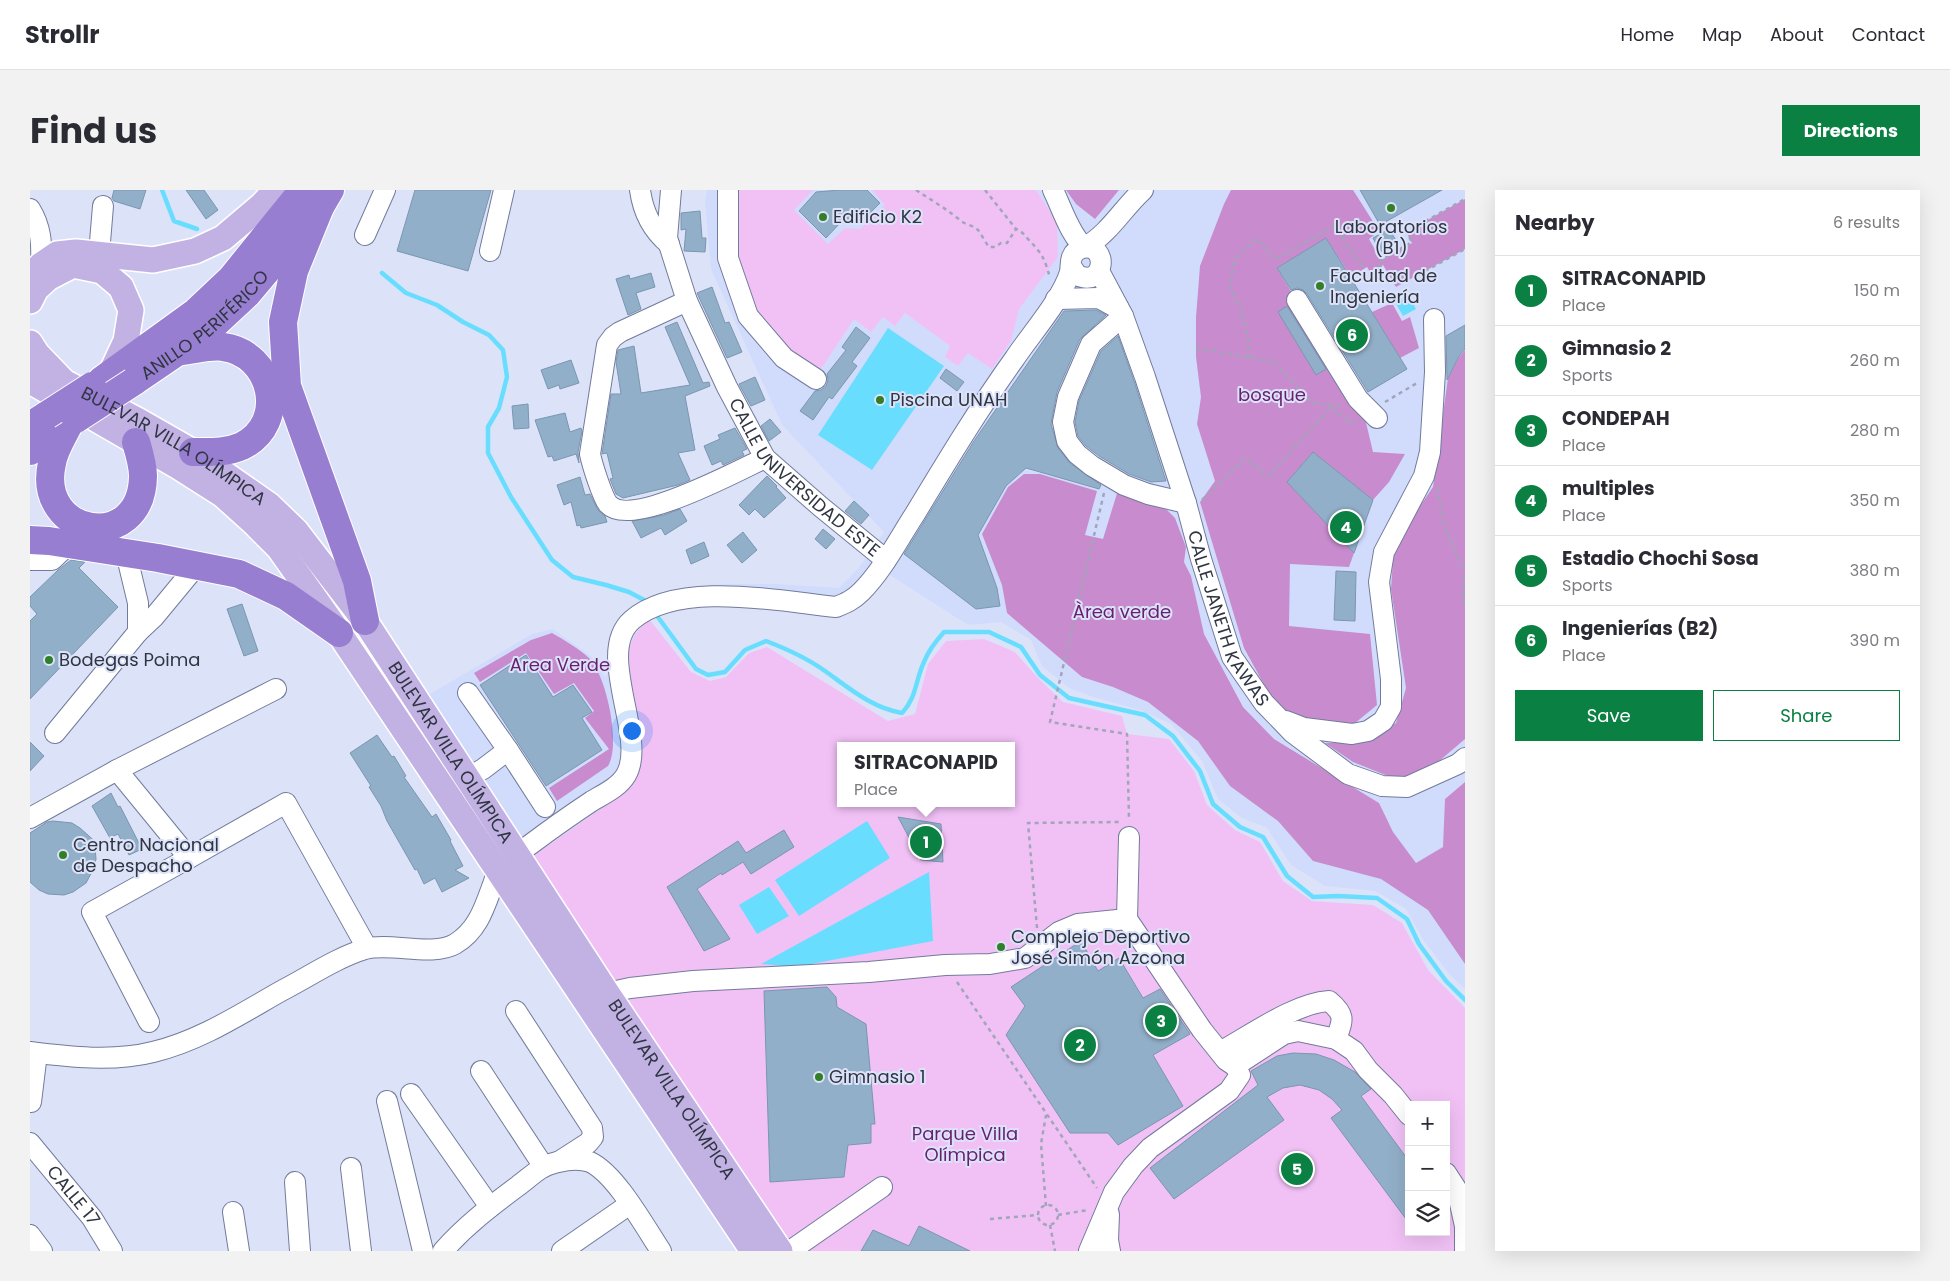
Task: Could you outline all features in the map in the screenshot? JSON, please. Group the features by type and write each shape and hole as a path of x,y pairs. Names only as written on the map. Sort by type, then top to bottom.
{"highway":[{"name":"ANILLO PERIFÉRICO","path":"115,378 179,351 205,333 247,294 318,196"},
{"name":"ANILLO PERIFÉRICO","path":"30,451 55,421 115,378 196,312 318,196"},
{"path":"318,196 294,271 283,322 287,386 357,581 365,621"},
{"path":"179,351 222,346 237,350 254,361 265,377 271,396 268,418 257,435 242,445 224,452 193,452"},
{"path":"55,421 51,483 56,503 68,518 83,525 101,528 120,522 134,509 141,494 143,474 136,442"},
{"path":"30,540 126,552 239,574 286,596 339,633"}],"main road":[{"path":"36,271 57,254 76,252 153,260 195,251 223,238 266,195"},
{"name":"BULEVAR VILLA OLÍMPICA","path":"30,301 36,289 48,278 73,265 102,271 122,287 131,310 126,341 115,378"},
{"name":"BULEVAR VILLA OLÍMPICA","path":"30,343 37,354 64,382 193,452 269,505 296,531 365,621 518,854 597,998 753,1251"},
{"name":"BULEVAR VILLA OLÍMPICA","path":"30,376 37,385 179,466 222,495 279,548 339,633 498,872 597,998 780,1251"}],"street":[{"path":"365,235 385,190"},
{"path":"490,250 504,190"},
{"path":"640,190 642,208 657,234 669,244"},
{"name":"CALLE UNIVERSIDAD ESTE","path":"498,872 518,854 566,818 615,787 626,775 630,762 631,746 618,666 618,650 623,631 629,622 667,601 682,598 722,596 836,607 851,601 863,591 886,560 820,507 765,458 727,387 687,300 667,238 670,190"},
{"path":"728,190 728,258 748,316 784,358 816,379"},
{"path":"1053,190 1084,260 1121,312"},
{"path":"886,560 991,392 1056,299 1069,276 1084,260 1094,242 1143,190"},
{"path":"99,254 103,206"},
{"path":"30,209 37,221 42,240 36,271"},
{"path":"1056,299 1099,298 1121,312"},
{"path":"687,300 620,332 607,345 590,454 592,466 608,504 617,509 631,511 680,498 765,458"},
{"path":"1297,300 1358,399 1370,415"},
{"path":"1121,312 1091,344 1068,397 1063,422 1067,441 1092,466 1108,476 1148,494 1193,502"},
{"name":"CALLE JANETH KAWAS","path":"1121,312 1193,502 1201,559 1232,657 1264,703 1293,733 1348,774 1382,786 1407,787 1458,764 1465,758"},
{"path":"1278,718 1304,728 1352,734 1368,731 1382,721 1391,707 1391,679 1379,582 1384,552 1424,476 1430,452 1435,372 1434,319"},
{"path":"30,560 52,560 69,544"},
{"path":"126,552 138,603 138,632"},
{"path":"55,734 138,632 154,618 197,565"},
{"path":"30,818 117,770 276,689"},
{"path":"468,693 545,807"},
{"path":"467,778 483,769 508,750"},
{"path":"117,770 189,858"},
{"path":"148,1022 92,912 286,803 367,948"},
{"path":"1089,1251 1114,1192 1126,1175 1150,1148 1229,1091 1240,1075 1235,1066 1220,1052 1202,1030 1127,919 1129,837"},
{"path":"31,1102 34,1053 111,1057 152,1052 199,1036 338,961 367,948 446,948 455,944 468,935 478,921 498,872"},
{"path":"597,998 694,981 877,972 945,965 990,964 1025,958 1059,932 1078,924 1127,919"},
{"path":"1220,1052 1296,1009 1317,1002 1330,1001 1342,1014 1342,1023 1336,1039"},
{"path":"1296,1009 1298,1031"},
{"path":"443,1251 457,1235 490,1208 551,1165 588,1143 593,1137 592,1128 516,1011"},
{"path":"1235,1066 1284,1034 1298,1031 1336,1039 1354,1051 1368,1070 1405,1110"},
{"path":"481,1071 551,1165"},
{"path":"411,1094 490,1208"},
{"path":"387,1100 423,1251"},
{"name":"CALLE 17","path":"30,1143 92,1218 112,1251"},
{"path":"551,1165 569,1160 589,1161 603,1171 630,1204 661,1251"},
{"path":"351,1168 361,1251"},
{"path":"1450,1179 1457,1190 1465,1227 1465,1251"},
{"path":"295,1182 300,1251"},
{"path":"790,1251 882,1187"},
{"path":"562,1251 630,1204"},
{"path":"1110,1205 1108,1240 1110,1251"},
{"path":"233,1212 239,1251"},
{"path":"30,1235 42,1251"}],"path":[{"path":"916,190 956,215 962,222 974,227 989,247 996,247 1001,243 1007,243 1016,229"},
{"path":"985,190 1016,229 1020,230 1036,245 1044,259 1056,299"},
{"path":"1378,267 1383,265 1381,260 1412,242 1406,232 1465,199"},
{"path":"1249,358 1248,336 1240,307 1230,287 1234,260 1254,240 1264,244 1271,256 1278,258 1334,226 1364,269"},
{"path":"1418,275 1465,249"},
{"path":"1196,348 1274,362 1312,403 1350,406 1370,415"},
{"path":"1193,502 1245,458 1269,476 1331,407 1349,423 1370,415 1435,372"},
{"path":"1430,452 1445,528 1465,572"},
{"path":"1039,949 1028,823 1129,822 1127,734 1050,722 1108,476"},
{"path":"1465,577 1462,592 1465,606"},
{"path":"945,965 1101,1196 1110,1205 1093,1210 1058,1215"},
{"path":"1046,1115 1041,1144 1046,1206"},
{"path":"1046,1206 1055,1208 1058,1215 1056,1220 1050,1225 1041,1222 1038,1215 1040,1209 1046,1206"},
{"path":"990,1219 1038,1215"},
{"path":"1050,1225 1054,1251"}],"shaded area":[{"path":"707,190 1465,190 1465,989 1449,974 1424,941 1406,909 1375,891 1325,886 1291,865 1267,828 1242,818 1218,799 1202,761 1171,724 1140,710 1069,688 1042,666 1031,640 1001,622 968,625 885,572 864,602 855,610 843,614 711,606 672,608 647,618 634,632 627,651 632,683 635,752 633,770 528,856 423,698 532,634 553,629 592,657 606,678 614,630 618,620 626,613 655,598 687,587 727,584 778,584 839,588 858,569 884,532 782,425 711,269 705,203"}],"green space":[{"path":"735,190 813,190 794,210 828,244 845,228 860,229 885,205 872,190 1036,190 1057,222 1058,257 1019,309 1011,341 992,369 968,353 958,366 945,357 950,346 905,313 895,326 883,317 871,332 854,319 821,369 791,350 770,333 755,312 742,279 738,262"},
{"path":"1066,190 1119,190 1095,219 1076,204"},
{"name":"bosque","path":"1231,190 1353,190 1379,231 1369,239 1381,260 1412,243 1406,232 1465,199 1465,249 1396,287 1383,265 1370,272 1367,267 1351,277 1326,238 1277,268 1364,414 1373,452 1405,454 1389,482 1373,500 1313,452 1287,482 1354,553 1349,567 1290,564 1289,626 1370,634 1377,705 1354,724 1297,723 1267,690 1244,648 1200,502 1215,481 1197,424 1201,397 1196,357 1196,317 1200,266"},
{"path":"1392,303 1402,321 1410,317 1419,348 1400,358 1372,312"},
{"path":"1465,350 1465,739 1438,762 1398,780 1353,762 1325,743 1360,742 1396,723 1406,688 1391,589 1394,544 1433,487 1448,378"},
{"name":"Àrea verde","path":"1024,474 1040,474 1097,491 1085,535 1103,539 1118,490 1167,510 1175,518 1186,547 1184,562 1191,576 1204,634 1243,707 1274,739 1379,803 1393,832 1416,863 1443,847 1445,799 1465,782 1465,964 1428,910 1381,879 1313,861 1278,821 1230,786 1198,741 1148,702 1113,687 1082,677 1007,613 1002,585 982,534 1008,487"},
{"name":"Complejo Deportivo José Simón Azcona","path":"649,619 691,672 710,681 726,677 749,653 767,647 888,721 915,714 928,664 946,641 984,639 1015,652 1063,702 1122,716 1127,734 1169,739 1194,771 1207,805 1235,830 1260,842 1283,881 1312,901 1373,905 1402,923 1428,970 1465,1008 1465,1251 790,1251 529,859 626,791 632,781 637,739 628,650 635,634"},
{"name":"Area Verde","path":"552,633 582,652 596,668 607,696 613,743 612,756 608,766 557,801 549,788 609,749 585,718 594,711 574,683 554,694 526,653 480,682 474,673 531,640"}],"water":[{"path":"1409,295 1416,309 1403,316 1395,302"},
{"name":"Piscina UNAH","path":"888,328 944,366 872,470 818,435"},
{"path":"867,821 890,858 799,916 775,880"},
{"path":"929,872 933,941 795,967 761,964"},
{"path":"769,887 789,916 757,934 739,905"}],"building":[{"path":"114,190 146,190 140,209 114,201 112,198"},
{"path":"186,190 204,190 218,210 206,219"},
{"path":"415,190 491,190 468,271 397,251"},
{"name":"Edificio K2","path":"867,190 880,203 861,222 840,223 826,238 799,211 816,192"},
{"name":"Laboratorios (B1)","path":"1360,190 1442,190 1380,225"},
{"path":"700,211 702,238 706,238 705,252 684,251 686,229 681,230 681,213"},
{"path":"1389,229 1397,242 1380,252 1373,238"},
{"path":"1326,238 1407,369 1368,392 1307,294 1297,288 1291,290 1277,268"},
{"path":"651,273 655,287 636,293 641,309 628,315 616,279 629,275 630,279"},
{"path":"712,287 725,323 729,322 742,352 727,358 697,293"},
{"path":"1287,306 1326,369 1316,375 1278,312"},
{"path":"1096,310 1106,315 1080,339 1057,392 1051,424 1058,448 1070,463 1101,485 1099,489 1026,468 1006,486 978,535 997,588 1000,606 976,609 904,554 974,441 1064,311"},
{"path":"677,322 703,383 709,382 710,386 685,396 695,450 678,453 690,480 678,485 623,498 616,494 610,479 613,478 607,453 602,454 611,394 621,394 616,362 618,350 634,346 641,393 690,385 665,327"},
{"path":"1465,325 1465,349 1459,356 1447,380 1446,336"},
{"path":"856,327 870,338 852,362 857,366 832,399 829,397 813,420 800,411 815,391 821,390 826,386 827,374 846,350 842,347"},
{"path":"1118,336 1166,481 1151,482 1129,474 1099,456 1086,446 1078,436 1075,422 1079,401 1101,351"},
{"path":"571,360 579,383 560,389 559,385 548,389 541,370"},
{"path":"946,369 964,382 957,391 940,378"},
{"path":"755,377 765,400 751,406 739,384"},
{"path":"528,404 529,428 514,429 512,406"},
{"path":"565,413 570,432 581,428 582,431 578,452 579,463 576,454 554,461 552,456 548,457 535,420"},
{"path":"770,419 781,432 769,441 761,426"},
{"path":"735,428 747,449 742,451 744,455 723,465 721,461 712,465 704,446 720,439 718,435"},
{"path":"1313,452 1373,500 1354,553 1287,482"},
{"path":"767,476 786,498 764,518 755,509 749,515 739,505"},
{"path":"580,477 585,495 590,494 607,522 581,528 580,525 577,526 571,502 564,505 557,485"},
{"path":"854,501 869,515 861,524 845,511"},
{"path":"680,509 687,521 665,535 661,528 641,538 632,521 664,515"},
{"path":"823,529 835,539 826,549 815,539"},
{"path":"743,532 757,550 742,563 727,545"},
{"path":"704,542 709,556 691,564 686,550"},
{"name":"Bodegas Poima","path":"71,560 85,562 79,568 118,607 30,699 30,621 37,614 30,606 30,597"},
{"path":"1336,571 1356,572 1355,621 1334,620"},
{"path":"242,604 258,651 244,656 227,609"},
{"path":"526,655 553,697 573,685 592,712 582,718 602,750 546,786 480,685"},
{"path":"377,735 392,757 394,756 406,776 404,777 432,817 436,814 463,866 455,870 469,878 442,892 435,878 424,884 417,869 415,870 387,821 381,806 369,787 371,786 350,753"},
{"path":"30,742 44,756 30,771"},
{"path":"111,793 118,807 120,806 142,849 129,855 118,834 110,838 92,806"},
{"path":"898,817 941,824 943,862 921,860"},
{"name":"Centro Nacional de Despacho","path":"47,822 72,823 99,845 95,847 96,859 94,868 86,883 73,892 64,895 48,894 39,890 30,882 30,833"},
{"path":"784,830 794,847 751,874 743,862 722,875 721,873 697,889 730,939 704,951 667,887 738,841 746,853"},
{"path":"1081,941 1098,971 1119,958 1143,998 1160,989 1190,1034 1153,1055 1183,1106 1118,1145 1108,1133 1070,1133 1006,1035 1025,1006 1011,987"},
{"name":"Gimnasio 1","path":"827,987 836,997 837,1007 866,1024 875,1124 871,1124 871,1143 848,1145 844,1177 770,1182 764,991"},
{"path":"1293,1053 1316,1054 1334,1060 1355,1072 1371,1089 1361,1096 1405,1156 1405,1218 1331,1118 1342,1110 1332,1099 1319,1090 1300,1085 1283,1088 1267,1097 1284,1120 1174,1199 1150,1168 1258,1085 1251,1071 1277,1056"},
{"path":"919,1226 970,1251 861,1251 873,1230 909,1246"}],"waterway":[{"path":"162,190 174,221 197,229"},
{"path":"382,273 406,293 437,305 463,322 489,335 503,350 507,377 499,408 488,427 488,453 511,497 552,560 573,577 629,592 649,604"},
{"path":"655,613 696,669 708,675 725,672 745,650 766,641 811,662 871,702 902,713 913,695 928,654 944,632 989,632 1021,647 1040,675 1069,698 1145,715 1173,736 1200,771 1213,804 1240,827 1263,837 1287,876 1313,897 1377,898 1407,919 1419,944 1446,981 1465,1000"}],"place":[{"name":"Laboratorios (B1)","path":"1391,208"},
{"name":"Edificio K2","path":"823,217"},
{"name":"Facultad de Ingeniería","path":"1320,286"},
{"name":"Ingenierías (B2)","path":"1352,335"},
{"name":"Piscina UNAH","path":"880,400"},
{"name":"multiples","path":"1346,527"},
{"name":"Bodegas Poima","path":"49,660"},
{"name":"SITRACONAPID","path":"926,842"},
{"name":"Centro Nacional de Despacho","path":"63,855"},
{"name":"Complejo Deportivo José Simón Azcona","path":"1001,947"},
{"name":"CONDEPAH","path":"1161,1021"},
{"name":"Gimnasio 2","path":"1080,1045"},
{"name":"Gimnasio 1","path":"819,1077"},
{"name":"Estadio Chochi Sosa","path":"1297,1169"}],"park label":[{"name":"Parque Villa Olímpica","path":"965,1144"}]}
